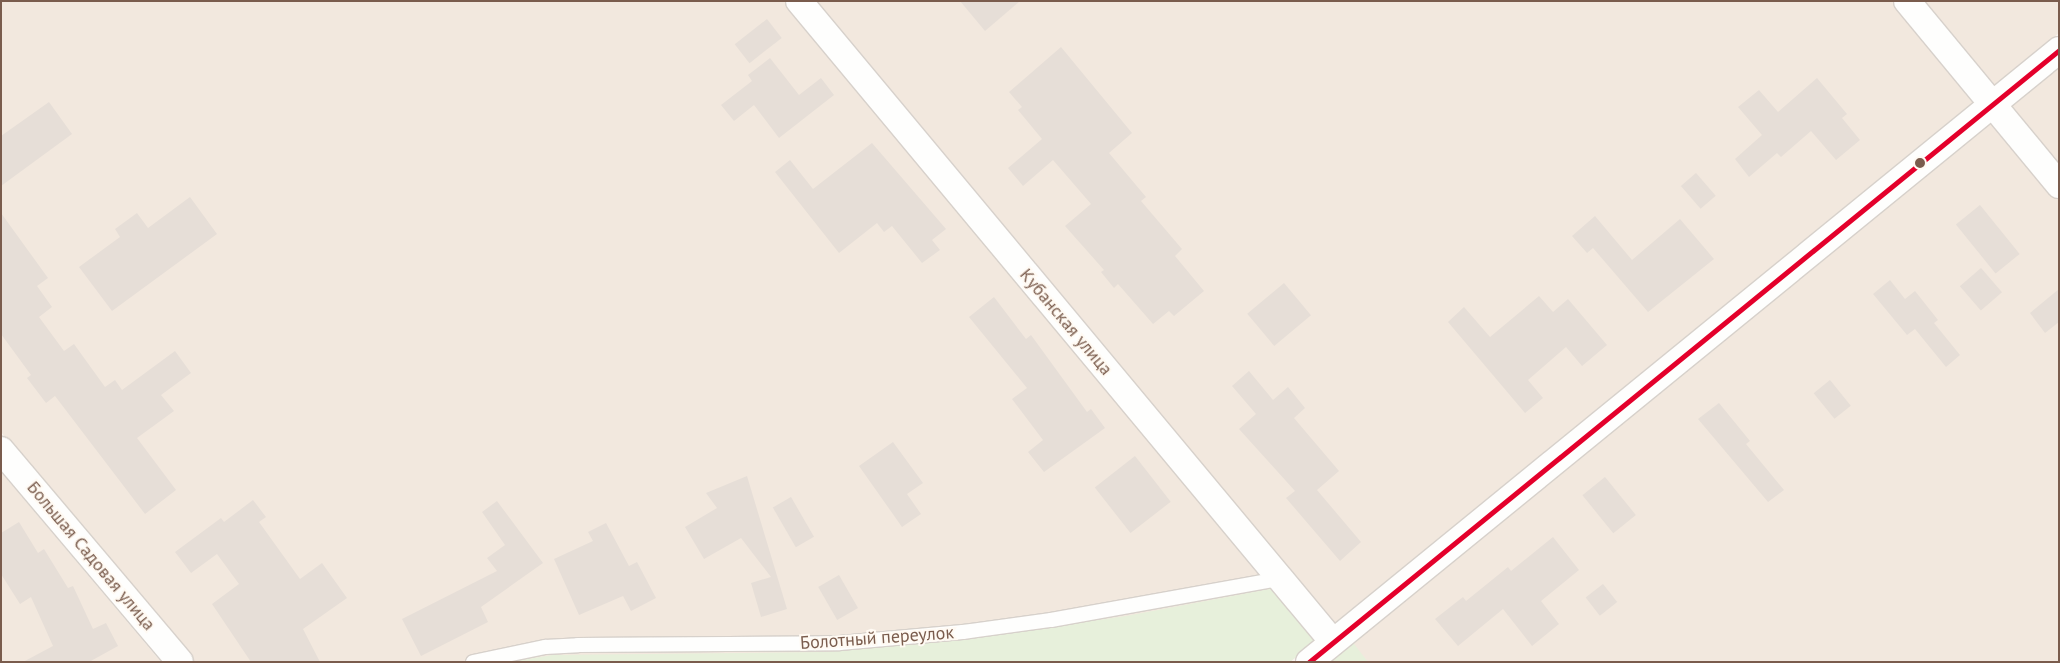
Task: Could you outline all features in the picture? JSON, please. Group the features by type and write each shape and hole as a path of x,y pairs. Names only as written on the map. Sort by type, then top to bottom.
{"street":[{"name":"Кубанская улица","path":"799,1 1333,642"},
{"path":"1907,1 2059,185"},
{"path":"1309,662 2059,50"},
{"name":"Большая Садовая улица","path":"1,450 180,662"}],"lane":[{"name":"Болотный переулок","path":"473,662 545,647 578,645 840,643 963,632 1051,620 1279,579"}],"shaded area":[{"path":"1,1 2059,1 2059,33 1290,662 195,662 1,432"},
{"path":"2059,64 2059,662 1324,662"},
{"path":"1,472 161,662 1,662"}],"green space":[{"path":"1275,588 1317,639 1290,662 509,662 553,655 823,652 942,642 1126,616"},
{"path":"1351,640 1368,662 1324,662"}],"building":[{"path":"960,1 1020,1 985,31"},
{"path":"767,19 782,38 749,63 735,44"},
{"path":"1061,47 1132,133 1109,153 1146,197 1141,201 1182,249 1175,256 1204,291 1174,316 1169,311 1153,324 1118,284 1114,288 1101,272 1104,270 1065,226 1091,204 1053,160 1023,186 1008,168 1042,139 1018,110 1022,107 1009,92"},
{"path":"770,58 799,95 821,78 834,95 779,138 754,105 734,121 721,105 752,81 748,75"},
{"path":"1817,78 1847,114 1842,118 1860,140 1836,160 1811,131 1781,157 1777,153 1749,177 1735,159 1762,135 1738,107 1759,90 1778,112"},
{"path":"49,102 72,134 1,186 1,136"},
{"path":"872,143 946,229 932,240 940,250 922,263 892,226 884,232 877,223 839,253 775,172 790,160 813,189"},
{"path":"1696,173 1716,196 1701,209 1681,186"},
{"path":"190,197 217,234 112,311 79,267 120,237 115,229 137,213 148,228"},
{"path":"1980,205 2020,254 1996,273 1956,225"},
{"path":"1,213 48,278 37,286 52,307 39,317 64,351 74,344 105,387 115,380 122,390 175,351 191,373 161,395 174,411 137,438 176,490 145,514 55,396 46,403 27,378 31,375 1,334"},
{"path":"1595,216 1632,260 1680,219 1714,259 1648,312 1593,248 1587,253 1572,236"},
{"path":"1981,268 2002,292 1981,311 1960,286"},
{"path":"1890,280 1905,299 1915,291 1938,320 1934,323 1960,355 1946,367 1915,329 1907,335 1873,294"},
{"path":"1284,283 1311,315 1274,346 1247,314"},
{"path":"2059,289 2059,322 2045,333 2030,313"},
{"path":"1539,296 1553,312 1568,299 1607,345 1582,366 1566,347 1528,380 1543,398 1525,413 1448,322 1464,307 1490,337"},
{"path":"994,297 1026,339 1031,335 1087,412 1091,409 1105,428 1044,472 1028,452 1043,440 1012,399 1027,388 969,317"},
{"path":"1249,371 1273,400 1288,387 1305,408 1294,418 1339,471 1317,490 1361,542 1340,561 1286,498 1295,491 1239,429 1256,414 1232,386"},
{"path":"1830,380 1851,406 1834,419 1814,393"},
{"path":"1719,403 1750,441 1746,444 1784,490 1768,502 1698,419"},
{"path":"893,442 923,483 907,494 921,514 902,527 859,466"},
{"path":"1135,456 1171,502 1131,533 1095,487"},
{"path":"747,476 787,609 761,617 751,583 771,577 741,538 704,559 685,527 717,508 706,493"},
{"path":"1605,477 1636,515 1613,533 1582,495"},
{"path":"791,497 814,537 796,547 773,507"},
{"path":"253,500 266,517 259,522 300,579 322,563 347,598 303,629 320,662 251,662 212,604 239,584 217,554 191,573 175,552 221,518 224,522"},
{"path":"497,501 543,563 481,607 488,622 421,656 402,619 497,571 487,558 505,545 482,512"},
{"path":"19,522 38,553 44,549 68,588 73,586 93,629 106,623 118,646 89,662 23,662 53,646 31,597 20,604 1,574 1,533"},
{"path":"606,523 629,566 637,562 656,598 631,611 623,596 579,615 554,559 593,541 588,532"},
{"path":"1553,537 1579,570 1541,601 1559,624 1532,646 1503,609 1458,646 1435,619 1463,597 1466,601 1508,567 1511,571"},
{"path":"839,575 858,608 837,620 818,587"},
{"path":"1603,584 1617,602 1600,616 1586,598"}],"transit line":[{"path":"1309,662 2059,50"}]}
